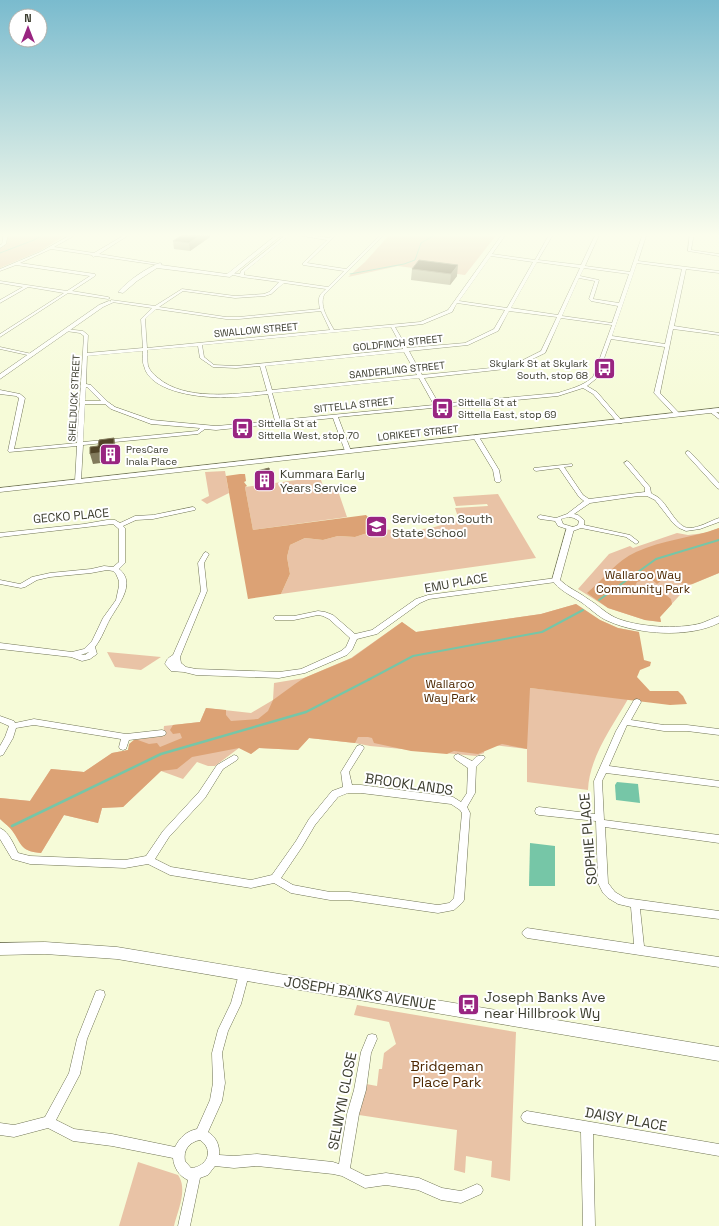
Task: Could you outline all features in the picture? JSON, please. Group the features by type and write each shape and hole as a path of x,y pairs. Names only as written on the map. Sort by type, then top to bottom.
{"street":[{"path":"0,302 20,290"},
{"path":"50,290 100,298 112,298 123,302 226,318 322,310"},
{"path":"0,336 70,290"},
{"path":"0,377 112,298 126,290"},
{"name":"SANDERLING STREET","path":"182,290 156,307 143,319 146,368 148,373 162,384 184,392 219,396 512,367 540,354 560,317 572,290"},
{"name":"SANDERLING STREET","path":"184,290 235,297 266,295 273,290"},
{"path":"328,290 320,300 322,310 333,332"},
{"name":"SWALLOW STREET","path":"85,355 420,324 448,313 465,290"},
{"name":"GOLDFINCH STREET","path":"200,345 202,358 213,366 223,368 466,344 493,333 519,290"},
{"path":"594,290 592,300 621,305"},
{"path":"620,422 596,393 584,386 595,378 626,290"},
{"path":"678,414 657,393 679,290"},
{"path":"456,302 613,324"},
{"path":"393,327 437,406"},
{"path":"672,327 719,334"},
{"name":"SHELDUCK STREET","path":"68,330 85,334 78,481"},
{"path":"610,338 667,346"},
{"path":"0,348 32,355"},
{"path":"262,365 278,422"},
{"path":"83,385 89,386 113,408 151,422 204,428"},
{"name":"SITTELLA STREET","path":"0,392 18,395 22,398 9,452 198,432 204,428 218,428 558,394 584,386"},
{"path":"82,402 106,403"},
{"path":"716,411 719,417"},
{"name":"LORIKEET STREET","path":"0,490 716,411"},
{"path":"335,416 348,451"},
{"path":"162,424 165,435"},
{"path":"476,437 496,470 498,481"},
{"path":"688,453 719,487"},
{"path":"627,463 648,488 648,494"},
{"path":"536,469 570,465"},
{"path":"560,466 581,496 588,501"},
{"path":"569,515 588,501 648,494 657,499 681,527 688,530 719,520"},
{"path":"120,525 135,518 192,509"},
{"path":"558,520 562,516 569,515 580,519 582,521 582,526"},
{"path":"540,517 558,520"},
{"path":"558,520 560,525 570,529 577,529 582,526 628,536 636,542"},
{"name":"GECKO PLACE","path":"0,535 60,527 84,526 101,522 115,522 122,528 122,563 114,569"},
{"path":"570,529 556,580 562,587 586,601 599,612 611,619 640,627 687,629 699,628 719,619"},
{"path":"206,554 201,563 204,591 176,657 170,660 170,664 174,669 184,669 196,672 262,676 302,671 344,653 349,648 354,636 331,617 325,614 318,613 294,618 277,618"},
{"path":"0,582 10,582 18,586 27,584 34,578 58,573 108,568 119,572 123,587 118,600 92,648 93,654 87,658 78,658 72,655 0,646"},
{"name":"EMU PLACE","path":"354,636 374,632 418,601 428,598 556,580"},
{"name":"SOPHIE PLACE","path":"637,702 625,722 598,781 603,883 605,889 615,898 635,903 719,915"},
{"path":"0,719 11,723 13,726"},
{"path":"13,726 34,722 126,737 162,733"},
{"path":"625,722 664,728 687,728 719,732"},
{"path":"0,753 9,738 13,726"},
{"path":"123,747 126,737"},
{"path":"348,789 345,772 360,748"},
{"path":"458,757 472,766"},
{"path":"150,860 166,834 202,795 220,767 234,758"},
{"path":"0,832 15,856 30,860 125,864 150,860 170,871 251,884 275,879 292,889 330,896 349,896 438,910 452,907 459,900 466,819 466,813 463,807 471,793 472,766 482,758"},
{"path":"603,769 719,784"},
{"name":"BROOKLANDS","path":"275,879 312,822 335,794 348,789 361,789 453,801 463,807"},
{"path":"539,811 719,840"},
{"path":"635,903 639,950"},
{"path":"527,933 719,962"},
{"name":"JOSEPH BANKS AVENUE","path":"0,949 45,948 117,952 719,1054"},
{"path":"201,1134 216,1100 219,1083 217,1053 223,1030 236,1004 244,974"},
{"path":"49,1122 74,1074 82,1039 100,995"},
{"name":"SELWYN CLOSE","path":"344,1171 352,1114 360,1090 366,1052 372,1039"},
{"name":"DAISY PLACE","path":"527,1117 719,1150"},
{"path":"0,1129 14,1131 49,1122 73,1135 112,1140 178,1153"},
{"path":"587,1128 589,1226"},
{"path":"201,1134 211,1141 214,1146 212,1160 205,1170 195,1174 189,1174 180,1166 178,1153 184,1141 190,1137 201,1134"},
{"path":"212,1160 234,1162 257,1160 333,1168 344,1171 365,1182 386,1179 419,1184 441,1194 461,1198 477,1190"},
{"path":"184,1226 195,1174"}],"green space":[{"path":"225,471 229,493 207,504 201,500 209,496 205,472"},
{"path":"245,474 246,481 244,482 247,486 245,487 253,530 366,515 380,529 355,537 338,536 323,540 305,538 290,545 287,557 290,574 281,594 248,599 226,476"},
{"path":"312,478 313,480 321,480 323,486 336,485 347,517 253,530 245,487"},
{"path":"498,494 536,558 281,594 290,574 287,557 290,545 305,538 323,540 338,536 355,537 380,529 406,531 431,528 459,520 455,508 488,506 487,504 456,506 453,497"},
{"name":"Wallaroo Way Community Park","path":"719,528 719,573 688,586 660,617 661,622 645,620 608,608 578,589 609,554 630,546 633,548 677,533 688,535 705,533"},
{"name":"Wallaroo Way Community Park","path":"719,528 719,573 692,584 678,583 673,577 663,575 662,580 657,584 650,578 637,582 633,590 658,592 671,599 672,604 660,617 661,622 645,620 608,608 587,593 616,565 636,552"},
{"name":"Wallaroo Way Park","path":"576,604 600,620 618,628 639,632 530,688 628,699 602,743 592,766 588,790 527,782 527,749 485,744 484,753 476,756 370,746 309,738 298,750 259,748 251,754 239,748 215,766 208,766 197,762 183,779 161,771 123,807 102,808 98,823 64,815 41,853 24,848 10,828 0,819 0,798 30,801 51,769 84,772 112,753 128,750 130,745 137,739 163,735 164,726 200,722 206,708 251,713 273,700 274,683 304,678 351,658 402,622 416,632 541,614"},
{"name":"Wallaroo Way Park","path":"576,604 600,620 618,628 639,632 644,660 651,662 650,666 640,670 637,677 650,691 678,691 683,696 687,704 670,705 530,688 527,749 502,744 478,754 454,751 447,754 411,751 374,743 372,738 368,737 358,737 355,743 309,738 298,750 259,748 251,754 239,748 192,757 177,769 161,771 123,807 102,808 98,823 64,815 41,853 24,848 10,828 0,819 0,798 30,801 51,769 84,772 112,753 128,750 129,744 135,739 149,744 157,743 160,747 182,738 180,733 173,734 170,730 173,725 200,722 206,708 226,710 226,715 231,721 258,719 268,711 273,700 295,684 304,678 352,658 402,622 416,632 541,614"},
{"path":"107,652 161,657 141,670 115,667"},
{"name":"Bridgeman Place Park","path":"357,1005 516,1032 510,1181 491,1177 492,1161 466,1156 465,1173 454,1170 457,1130 359,1115 366,1084 377,1086 379,1069 382,1069 384,1053 396,1044 389,1022 354,1015"},
{"path":"138,1162 178,1175 181,1181 182,1193 180,1207 174,1226 119,1226"}],"shaded area":[{"path":"617,782 638,784 640,803 616,800 615,785"},
{"path":"530,843 555,846 555,886 529,886"}],"building":[{"path":"114,438 114,451 90,454 90,447 98,446 99,440"},
{"path":"269,468 271,477 258,479 257,471"}],"waterway":[{"path":"599,600 656,559 719,540"},
{"path":"368,680 413,656 542,632 583,610"},
{"path":"12,826 161,754 306,712 370,679"}],"place":[{"name":"Skylark St at Skylark South, stop 68","path":"604,369"},
{"name":"Sittella St at Sittella East, stop 69","path":"442,408"},
{"name":"Sittella St at Sittella West, stop 70","path":"243,429"},
{"name":"PresCare Inala Place","path":"110,455"},
{"name":"Kummara Early Years Service","path":"264,481"},
{"name":"Serviceton South State School","path":"376,526"},
{"name":"Joseph Banks Ave near Hillbrook Wy","path":"468,1005"}]}
